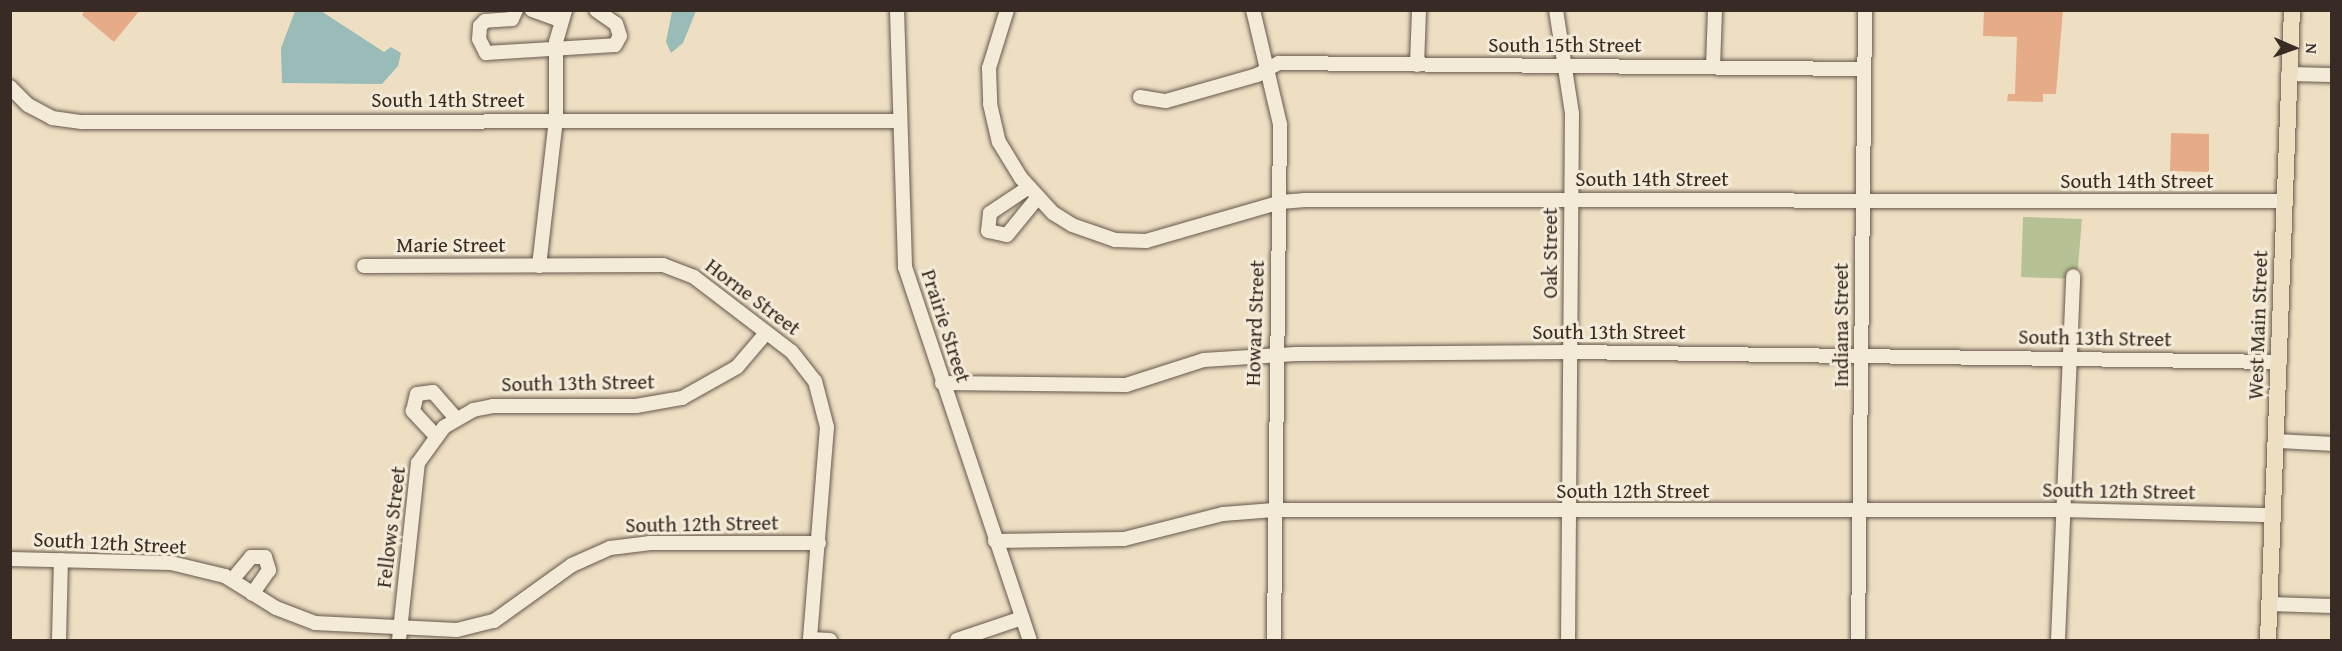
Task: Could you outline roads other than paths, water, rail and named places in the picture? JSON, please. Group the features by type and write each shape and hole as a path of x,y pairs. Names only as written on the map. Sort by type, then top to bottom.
{"main road":[{"name":"West Main Street","path":"2268,640 2292,10"}],"street":[{"path":"516,10 512,19 485,21 480,26 479,39 486,53 615,45 620,36 616,24 596,10"},
{"path":"532,10 563,15 556,47 556,120 539,266"},
{"name":"Prairie Street","path":"897,10 897,121 905,267 1030,640"},
{"name":"Howard Street","path":"1253,10 1280,124 1281,202 1274,356 1274,640"},
{"path":"1417,65 1419,10"},
{"name":"Oak Street","path":"1556,10 1568,67 1572,199 1568,640"},
{"path":"1713,67 1715,10"},
{"name":"Indiana Street","path":"1858,640 1865,10"},
{"name":"South 14th Street","path":"1007,12 989,69 990,104 999,142 1034,192 1072,225 1098,237 1128,242 1164,237 1281,202 1572,199 2284,201"},
{"name":"South 15th Street","path":"1140,98 1166,101 1268,69 1279,63 1864,69"},
{"path":"2289,74 2331,75"},
{"name":"South 14th Street","path":"10,87 28,105 52,118 82,122 897,121"},
{"name":"Marie Street","path":"364,266 539,266"},
{"name":"Horne Street","path":"539,266 676,268 766,333 805,366 826,411 819,543 810,640"},
{"path":"2058,640 2073,276"},
{"name":"South 13th Street","path":"439,431 456,418 493,406 636,406 682,398 737,367 766,333"},
{"name":"South 13th Street","path":"942,383 1126,385 1204,360 1274,356 1570,352 2280,362"},
{"path":"439,431 413,411 417,394 433,392 456,418"},
{"name":"Fellows Street","path":"399,636 418,463 439,431"},
{"path":"2277,441 2331,444"},
{"name":"South 12th Street","path":"995,541 1124,539 1223,514 1274,510 1569,512 2062,510 2273,515"},
{"name":"South 12th Street","path":"10,559 171,563 232,580 252,594 315,623 399,636 457,630 494,621 572,565 610,548 649,543 819,543"},
{"path":"232,580 251,557 265,557 269,570 252,594"},
{"path":"59,640 60,560"},
{"path":"2270,604 2331,606"},
{"path":"957,640 1022,618"},
{"path":"810,640 831,640"}],"water":[{"path":"295,11 321,11 384,52 391,47 401,53 398,66 382,84 282,83 281,48"},
{"path":"672,11 696,11 683,43 671,53 666,42"}]}
